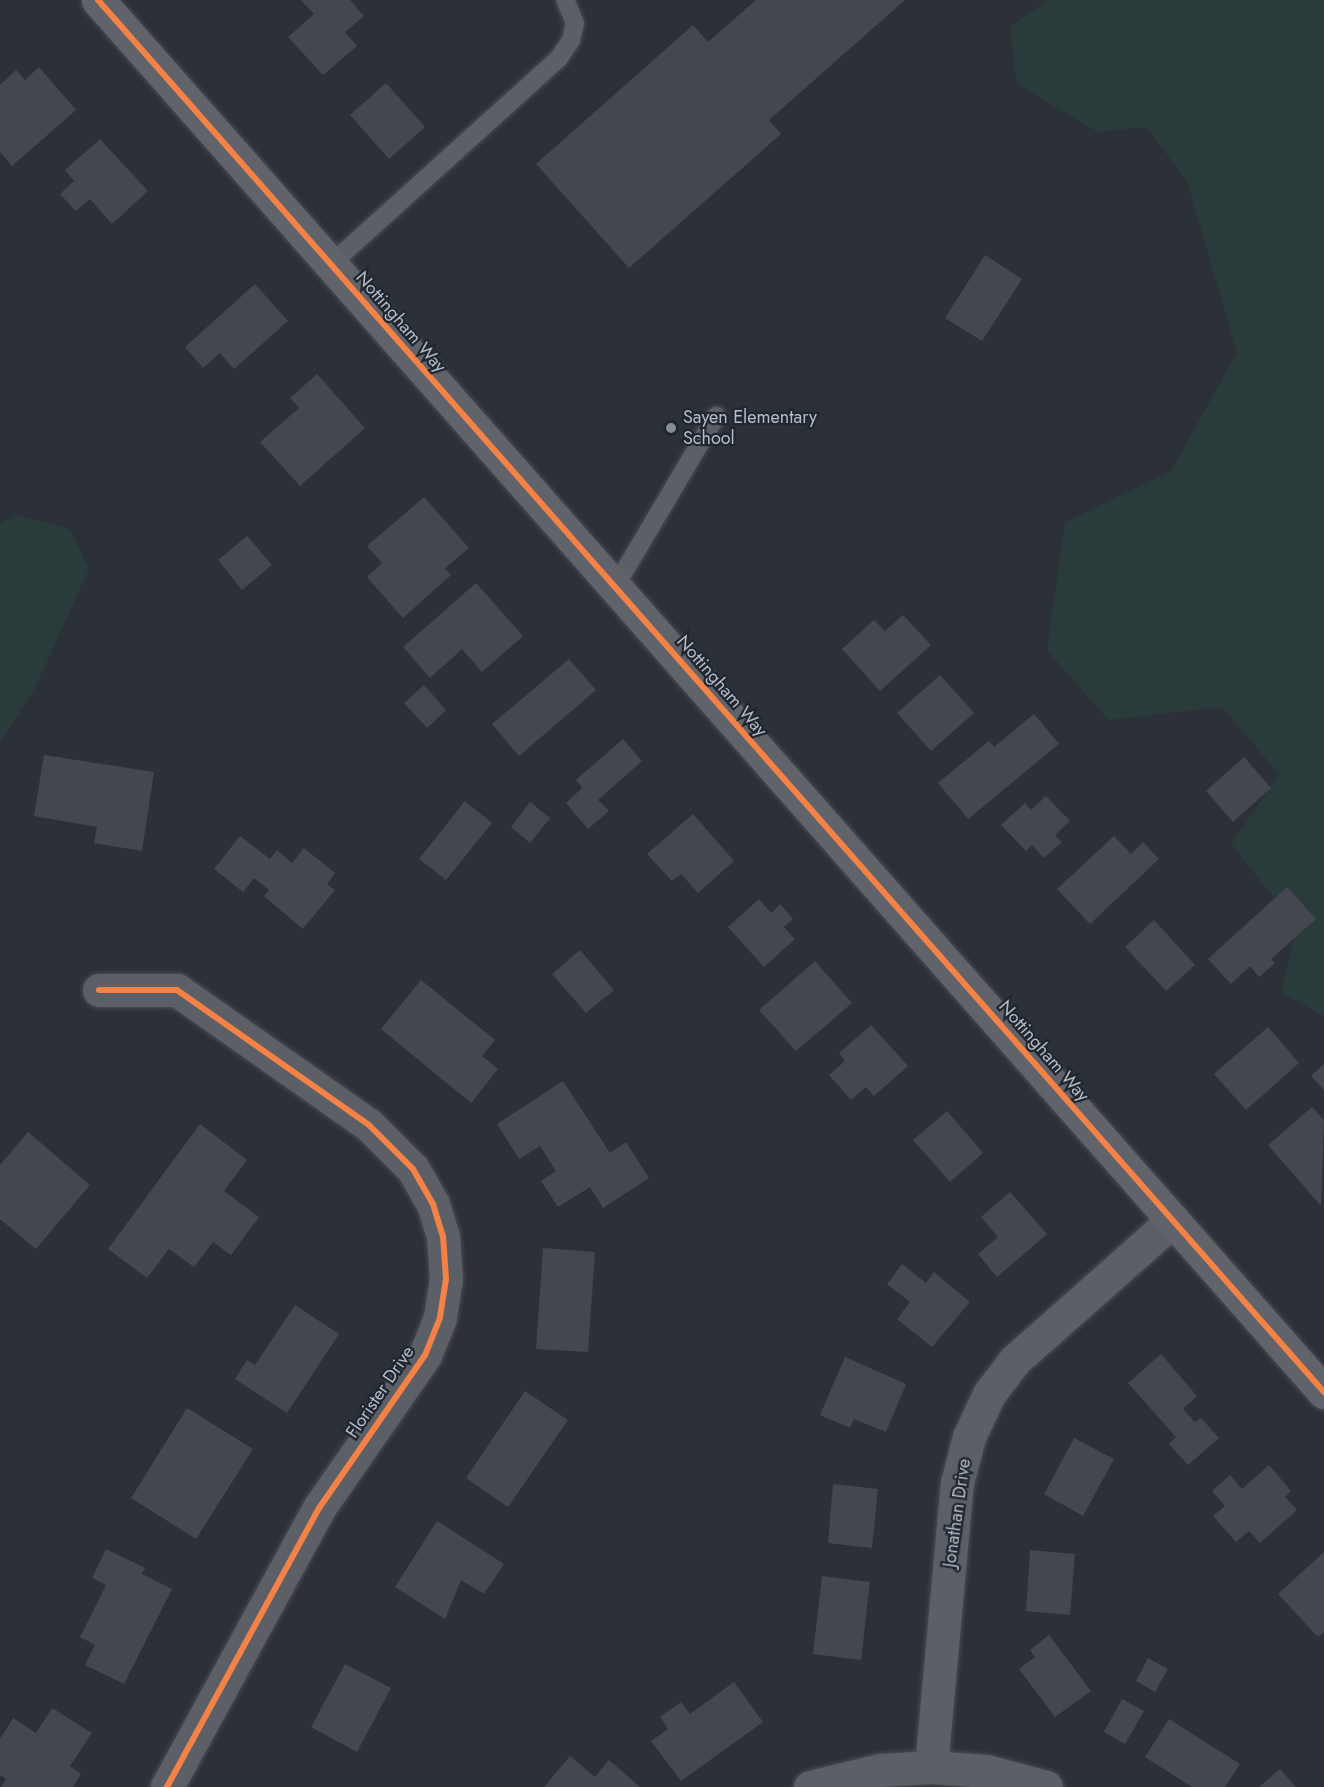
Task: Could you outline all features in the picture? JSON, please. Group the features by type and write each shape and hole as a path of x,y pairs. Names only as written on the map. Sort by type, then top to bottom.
{"street":[{"name":"Nottingham Way","path":"102,2 330,265 1324,1392"},
{"name":"Florister Drive","path":"99,990 177,990 369,1125 413,1169 433,1204 443,1236 446,1279 440,1318 425,1355 319,1508 167,1787"},
{"name":"Jonathan Drive","path":"931,1767 957,1483 969,1437 989,1394 1015,1360 1173,1220"},
{"path":"810,1787 880,1770 931,1767 986,1772 1046,1787"}],"lane":[{"path":"330,265 559,58 572,40 575,23 565,0"},
{"path":"615,587 716,416"}],"shaded area":[{"path":"1048,0 1324,0 1324,1016 1281,993 1297,927 1231,844 1279,774 1222,707 1108,720 1047,650 1065,522 1171,471 1237,352 1187,181 1146,127 1098,132 1017,84 1010,26"},
{"path":"15,515 70,529 89,569 35,688 0,742 0,524"}],"building":[{"path":"301,0 350,0 364,16 345,32 357,46 323,75 288,37 314,14"},
{"path":"756,0 905,0 769,120 781,134 629,268 536,164 693,25 708,42"},
{"path":"39,67 76,110 12,166 0,152 0,85 16,70 25,80"},
{"path":"386,83 425,127 389,159 350,115"},
{"path":"100,139 148,191 112,224 90,199 76,211 60,194 74,181 65,170"},
{"path":"985,255 1022,279 982,341 945,318"},
{"path":"255,284 288,321 234,369 220,353 203,368 185,347"},
{"path":"317,374 365,428 300,486 260,442 299,408 290,398"},
{"path":"424,497 469,548 445,568 451,575 403,618 367,577 382,563 367,546"},
{"path":"247,536 272,565 242,590 218,560"},
{"path":"476,583 523,636 482,672 462,649 430,678 403,647"},
{"path":"903,615 931,645 880,691 842,649 874,620 885,631"},
{"path":"569,659 596,690 519,756 492,724"},
{"path":"940,675 974,713 931,751 897,713"},
{"path":"424,685 446,710 427,728 404,703"},
{"path":"1034,714 1059,744 968,819 938,783 989,741 994,747"},
{"path":"623,739 642,761 598,800 609,811 588,829 566,803 582,788 576,780"},
{"path":"44,755 154,772 142,851 94,843 97,827 34,816"},
{"path":"1244,757 1271,788 1233,822 1206,791"},
{"path":"1046,796 1070,821 1055,835 1062,842 1044,858 1032,845 1026,851 1001,825 1025,803 1031,810"},
{"path":"465,801 492,823 446,880 419,859"},
{"path":"530,802 550,818 530,843 511,827"},
{"path":"693,814 734,861 698,893 681,874 672,881 647,854"},
{"path":"240,836 270,859 277,850 292,863 304,848 335,873 327,884 335,890 303,929 264,896 269,890 254,878 243,892 214,869"},
{"path":"1114,836 1131,854 1143,842 1159,859 1090,924 1057,889"},
{"path":"1287,887 1316,919 1271,959 1275,963 1259,977 1250,966 1231,984 1208,959"},
{"path":"759,899 771,913 780,904 793,919 784,927 795,939 764,967 728,927"},
{"path":"1154,920 1195,965 1166,991 1125,947"},
{"path":"580,950 614,990 586,1013 552,974"},
{"path":"815,961 852,1003 796,1051 759,1010"},
{"path":"421,980 495,1040 482,1056 498,1069 471,1103 381,1029"},
{"path":"871,1025 908,1066 874,1096 866,1087 851,1100 829,1075 845,1061 839,1053"},
{"path":"1268,1027 1299,1063 1246,1110 1214,1074"},
{"path":"1324,1064 1324,1090 1311,1076"},
{"path":"563,1081 610,1153 626,1142 649,1178 603,1208 590,1187 558,1207 541,1181 556,1171 540,1146 519,1159 497,1124"},
{"path":"1312,1107 1324,1120 1321,1206 1268,1145"},
{"path":"947,1111 983,1153 950,1182 913,1140"},
{"path":"200,1124 247,1160 224,1191 259,1217 231,1255 213,1242 194,1267 169,1249 147,1278 108,1249"},
{"path":"28,1132 90,1185 36,1249 0,1219 0,1165"},
{"path":"1010,1192 1047,1234 997,1277 978,1254 998,1237 981,1217"},
{"path":"543,1248 595,1252 588,1352 536,1349"},
{"path":"902,1264 926,1283 934,1272 970,1302 932,1347 897,1319 910,1302 887,1284"},
{"path":"295,1305 339,1334 287,1413 235,1379 247,1360 255,1365"},
{"path":"1161,1354 1197,1396 1183,1409 1195,1422 1201,1418 1219,1438 1188,1465 1169,1444 1176,1437 1128,1383"},
{"path":"845,1357 906,1384 886,1432 854,1419 850,1428 820,1415"},
{"path":"525,1391 568,1420 508,1507 466,1478"},
{"path":"187,1408 253,1449 196,1539 131,1498"},
{"path":"1074,1438 1114,1459 1083,1516 1044,1494"},
{"path":"1269,1465 1291,1491 1285,1497 1297,1510 1260,1543 1249,1531 1236,1542 1213,1516 1225,1506 1212,1491 1230,1475 1242,1489"},
{"path":"833,1484 878,1489 872,1548 828,1543"},
{"path":"437,1521 504,1564 484,1594 461,1580 445,1619 395,1587"},
{"path":"106,1549 145,1568 142,1574 172,1589 124,1684 85,1665 95,1645 80,1637 106,1585 92,1578"},
{"path":"1030,1550 1075,1554 1070,1615 1026,1611"},
{"path":"1324,1552 1324,1632 1318,1637 1278,1594"},
{"path":"822,1576 870,1582 861,1660 813,1654"},
{"path":"1049,1635 1091,1691 1055,1717 1019,1669 1035,1657 1030,1650"},
{"path":"1148,1658 1168,1669 1155,1692 1136,1681"},
{"path":"345,1664 391,1688 357,1752 311,1727"},
{"path":"734,1682 763,1722 681,1781 651,1741 668,1729 660,1717 681,1702 690,1714"},
{"path":"1122,1699 1144,1711 1125,1744 1104,1732"},
{"path":"52,1708 92,1733 70,1766 81,1774 73,1787 1,1787 6,1779 0,1775 0,1739 13,1718 36,1733"},
{"path":"1169,1719 1240,1764 1225,1787 1192,1787 1145,1757"},
{"path":"570,1756 595,1777 609,1760 640,1787 544,1787"},
{"path":"1280,1769 1296,1787 1259,1787"}],"cycle path":[{"path":"98,0 1324,1392"},
{"path":"99,990 177,990 369,1125 413,1169 433,1204 443,1236 446,1279 440,1318 425,1355 319,1508 167,1787"}],"place":[{"name":"Sayen Elementary School","path":"671,428"}]}
